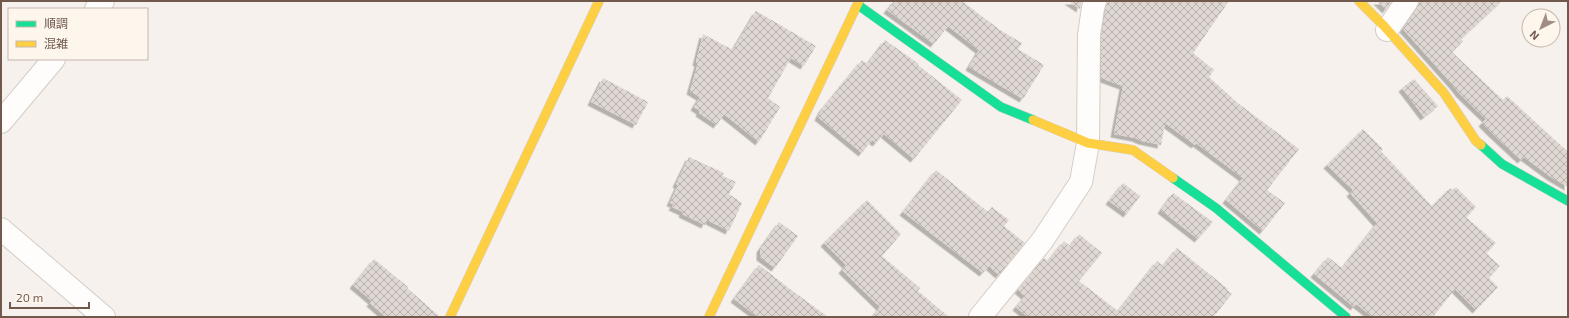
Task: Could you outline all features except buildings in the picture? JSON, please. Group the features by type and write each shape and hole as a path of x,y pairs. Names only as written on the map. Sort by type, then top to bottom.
{"street":[{"path":"450,317 598,1"},
{"path":"980,317 1042,241 1081,182 1088,143 1089,35 1095,1"},
{"path":"1359,1 1444,94 1476,141 1502,164 1568,201"},
{"path":"1387,30 1407,1"},
{"path":"709,317 859,3 1000,107 1088,143 1133,150 1216,208 1346,317"},
{"path":"1,122 53,60"},
{"path":"1,229 104,317"}],"traffic: fast":[{"path":"858,5 1001,107 1033,120"},
{"path":"1481,145 1502,164 1568,201"},
{"path":"1173,178 1216,208 1346,317"}],"traffic: slow":[{"path":"450,317 599,1"},
{"path":"709,317 859,1"},
{"path":"1359,1 1384,26 1444,93 1476,141 1481,145"},
{"path":"1033,120 1088,143 1133,150 1173,178"}]}
